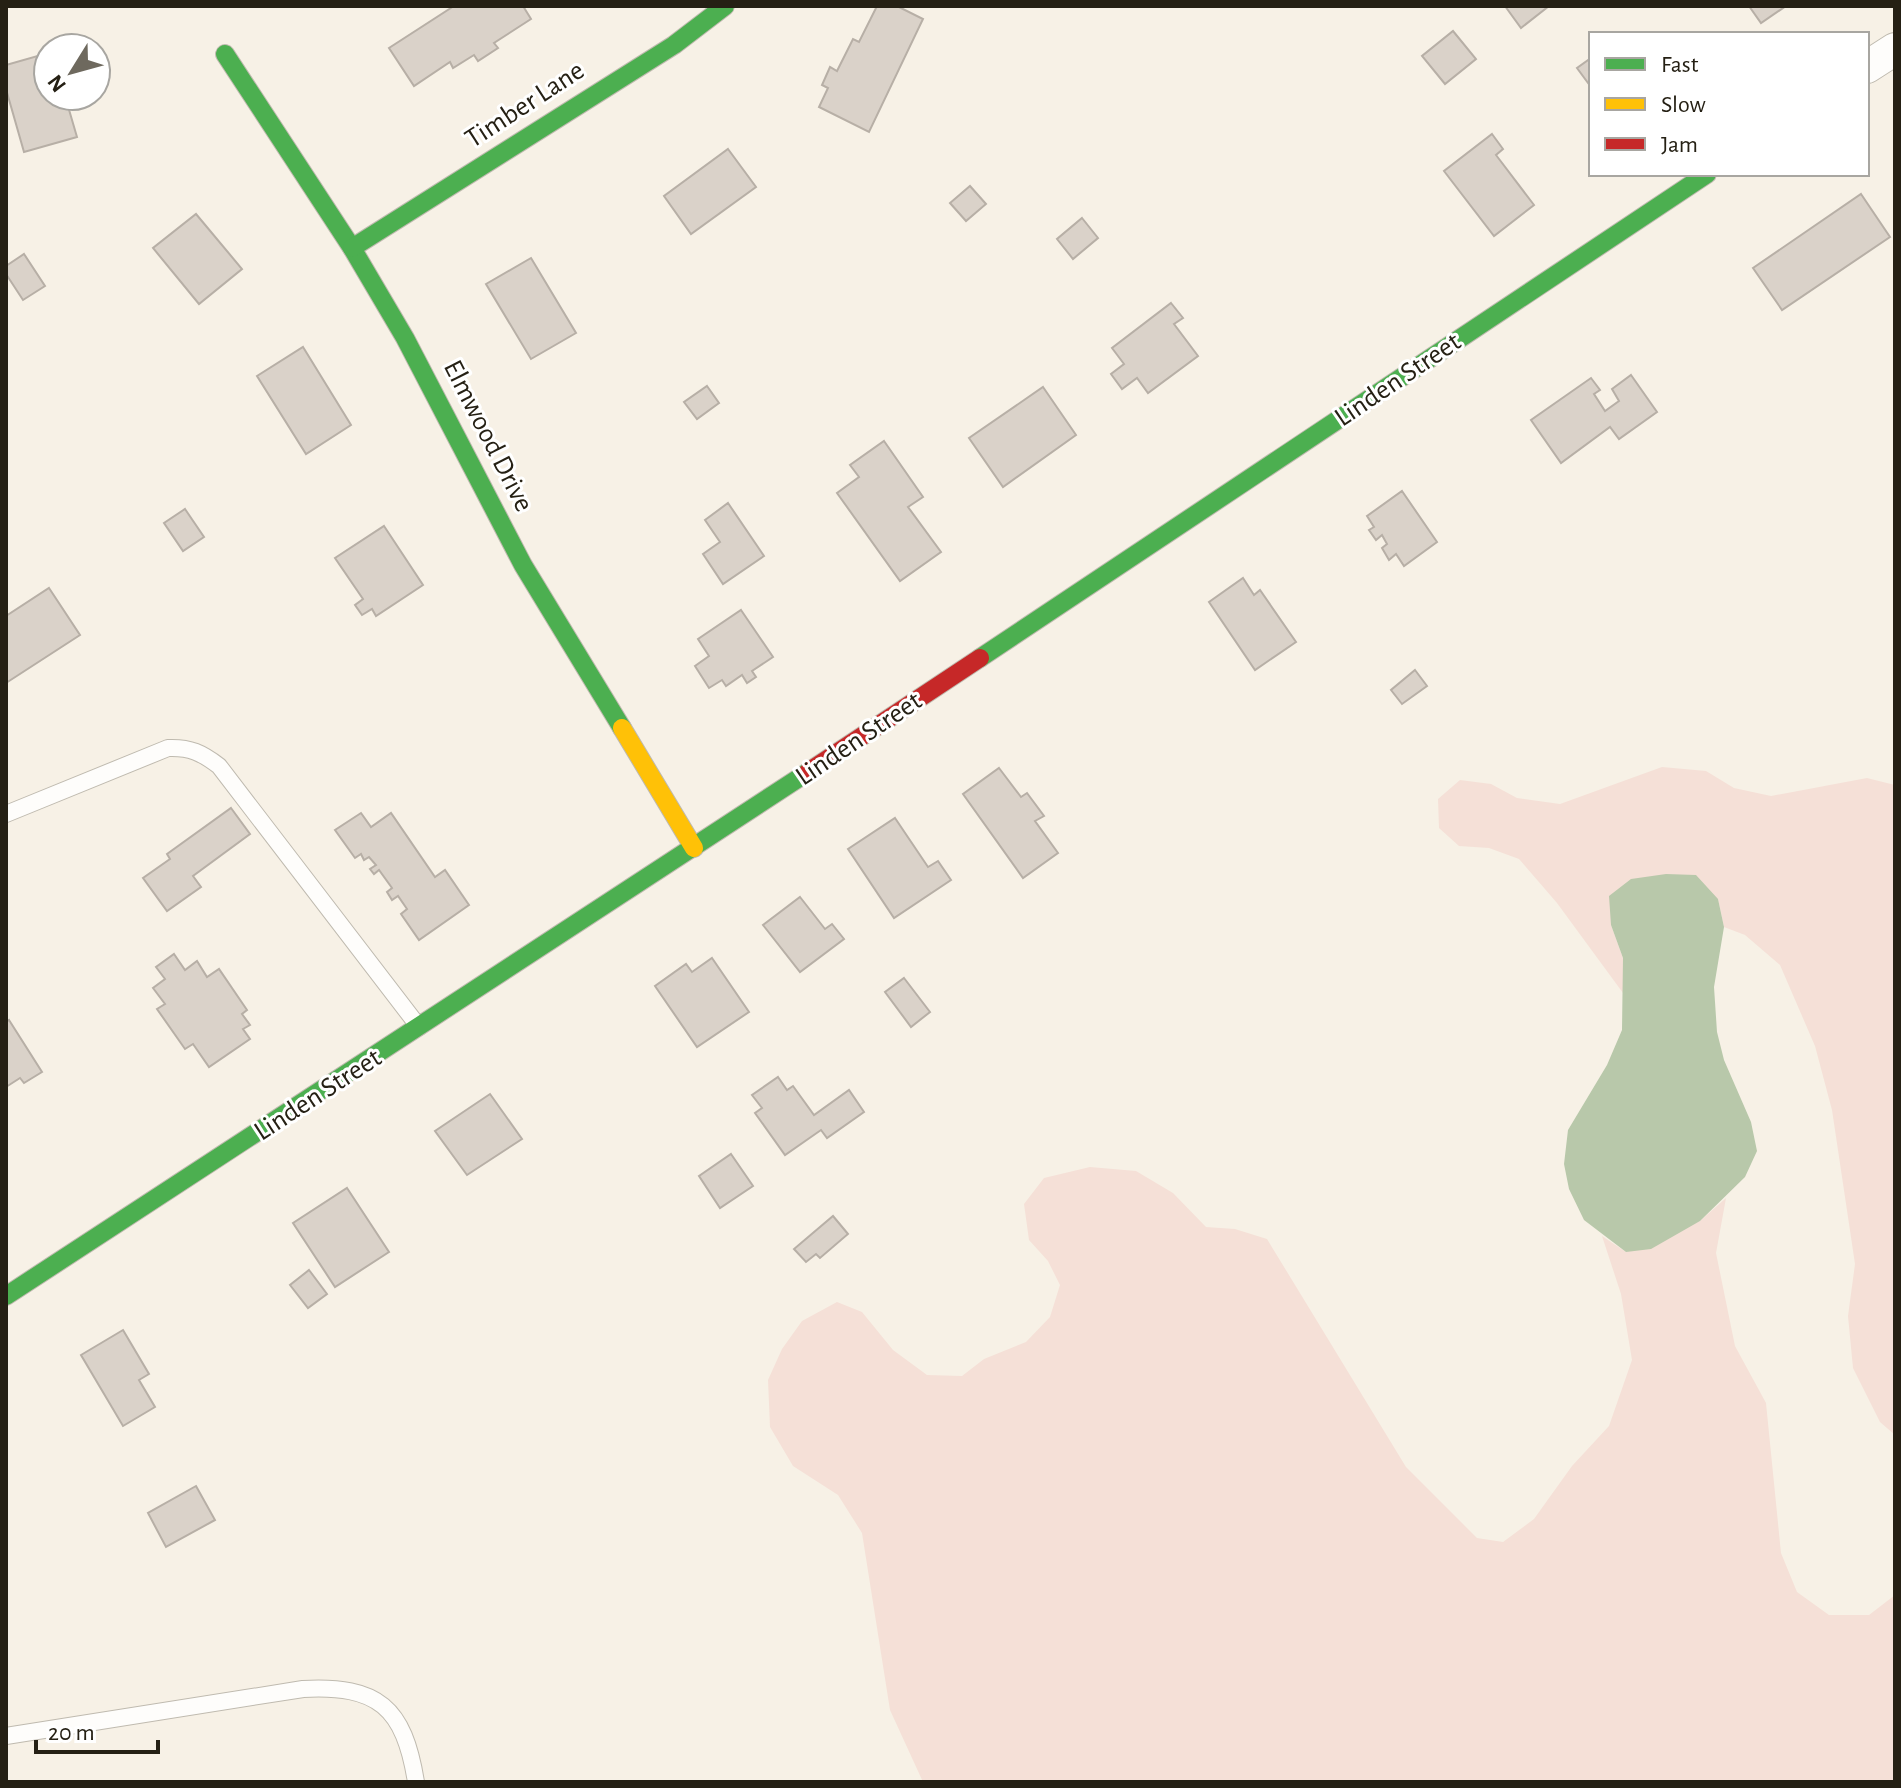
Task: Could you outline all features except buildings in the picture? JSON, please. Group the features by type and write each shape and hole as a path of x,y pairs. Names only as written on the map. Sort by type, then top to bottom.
{"street":[{"name":"Timber Lane","path":"352,248 674,45 725,6"},
{"path":"1869,66 1895,49"},
{"name":"Elmwood Drive","path":"225,54 352,248 438,395 523,565 694,848"},
{"name":"Linden Street","path":"6,1296 694,848 1704,176"}],"lane":[{"path":"6,814 168,748 186,747 203,754 219,766 420,1028"},
{"path":"6,1736 303,1689 350,1689 376,1701 399,1726 412,1758 416,1782"}],"shaded area":[{"path":"1662,767 1706,771 1734,788 1771,796 1867,778 1895,785 1895,1435 1880,1422 1853,1368 1848,1316 1855,1264 1832,1110 1815,1046 1780,965 1745,935 1724,927 1718,899 1611,925 1623,958 1623,993 1557,903 1519,859 1489,848 1459,846 1439,828 1438,799 1460,780 1491,784 1517,798 1560,804"},
{"path":"1666,874 1696,875 1718,899 1724,927 1714,987 1717,1032 1724,1060 1751,1122 1757,1151 1745,1177 1700,1221 1651,1249 1626,1252 1584,1220 1569,1189 1564,1164 1568,1130 1607,1065 1622,1030 1623,958 1611,925 1609,896 1631,879"},
{"path":"1090,1167 1136,1171 1173,1193 1206,1227 1235,1229 1267,1239 1406,1467 1477,1538 1503,1542 1534,1519 1572,1466 1609,1426 1632,1360 1621,1294 1602,1236 1626,1252 1700,1221 1726,1198 1716,1253 1735,1346 1766,1403 1781,1553 1797,1592 1829,1615 1869,1615 1895,1595 1895,1780 923,1782 890,1710 862,1533 838,1495 793,1466 770,1427 768,1380 782,1349 802,1321 837,1302 862,1312 893,1350 927,1375 962,1376 984,1359 1026,1342 1050,1317 1060,1285 1048,1261 1029,1240 1024,1204 1044,1178"}],"traffic: fast":[{"path":"352,248 674,45 725,6"},
{"path":"225,54 352,248 405,338 523,565 622,728"},
{"path":"980,658 1704,176"},
{"path":"6,1296 808,772"}],"traffic: slow":[{"path":"622,728 694,848"}],"traffic: jam":[{"path":"808,772 980,658"}]}
